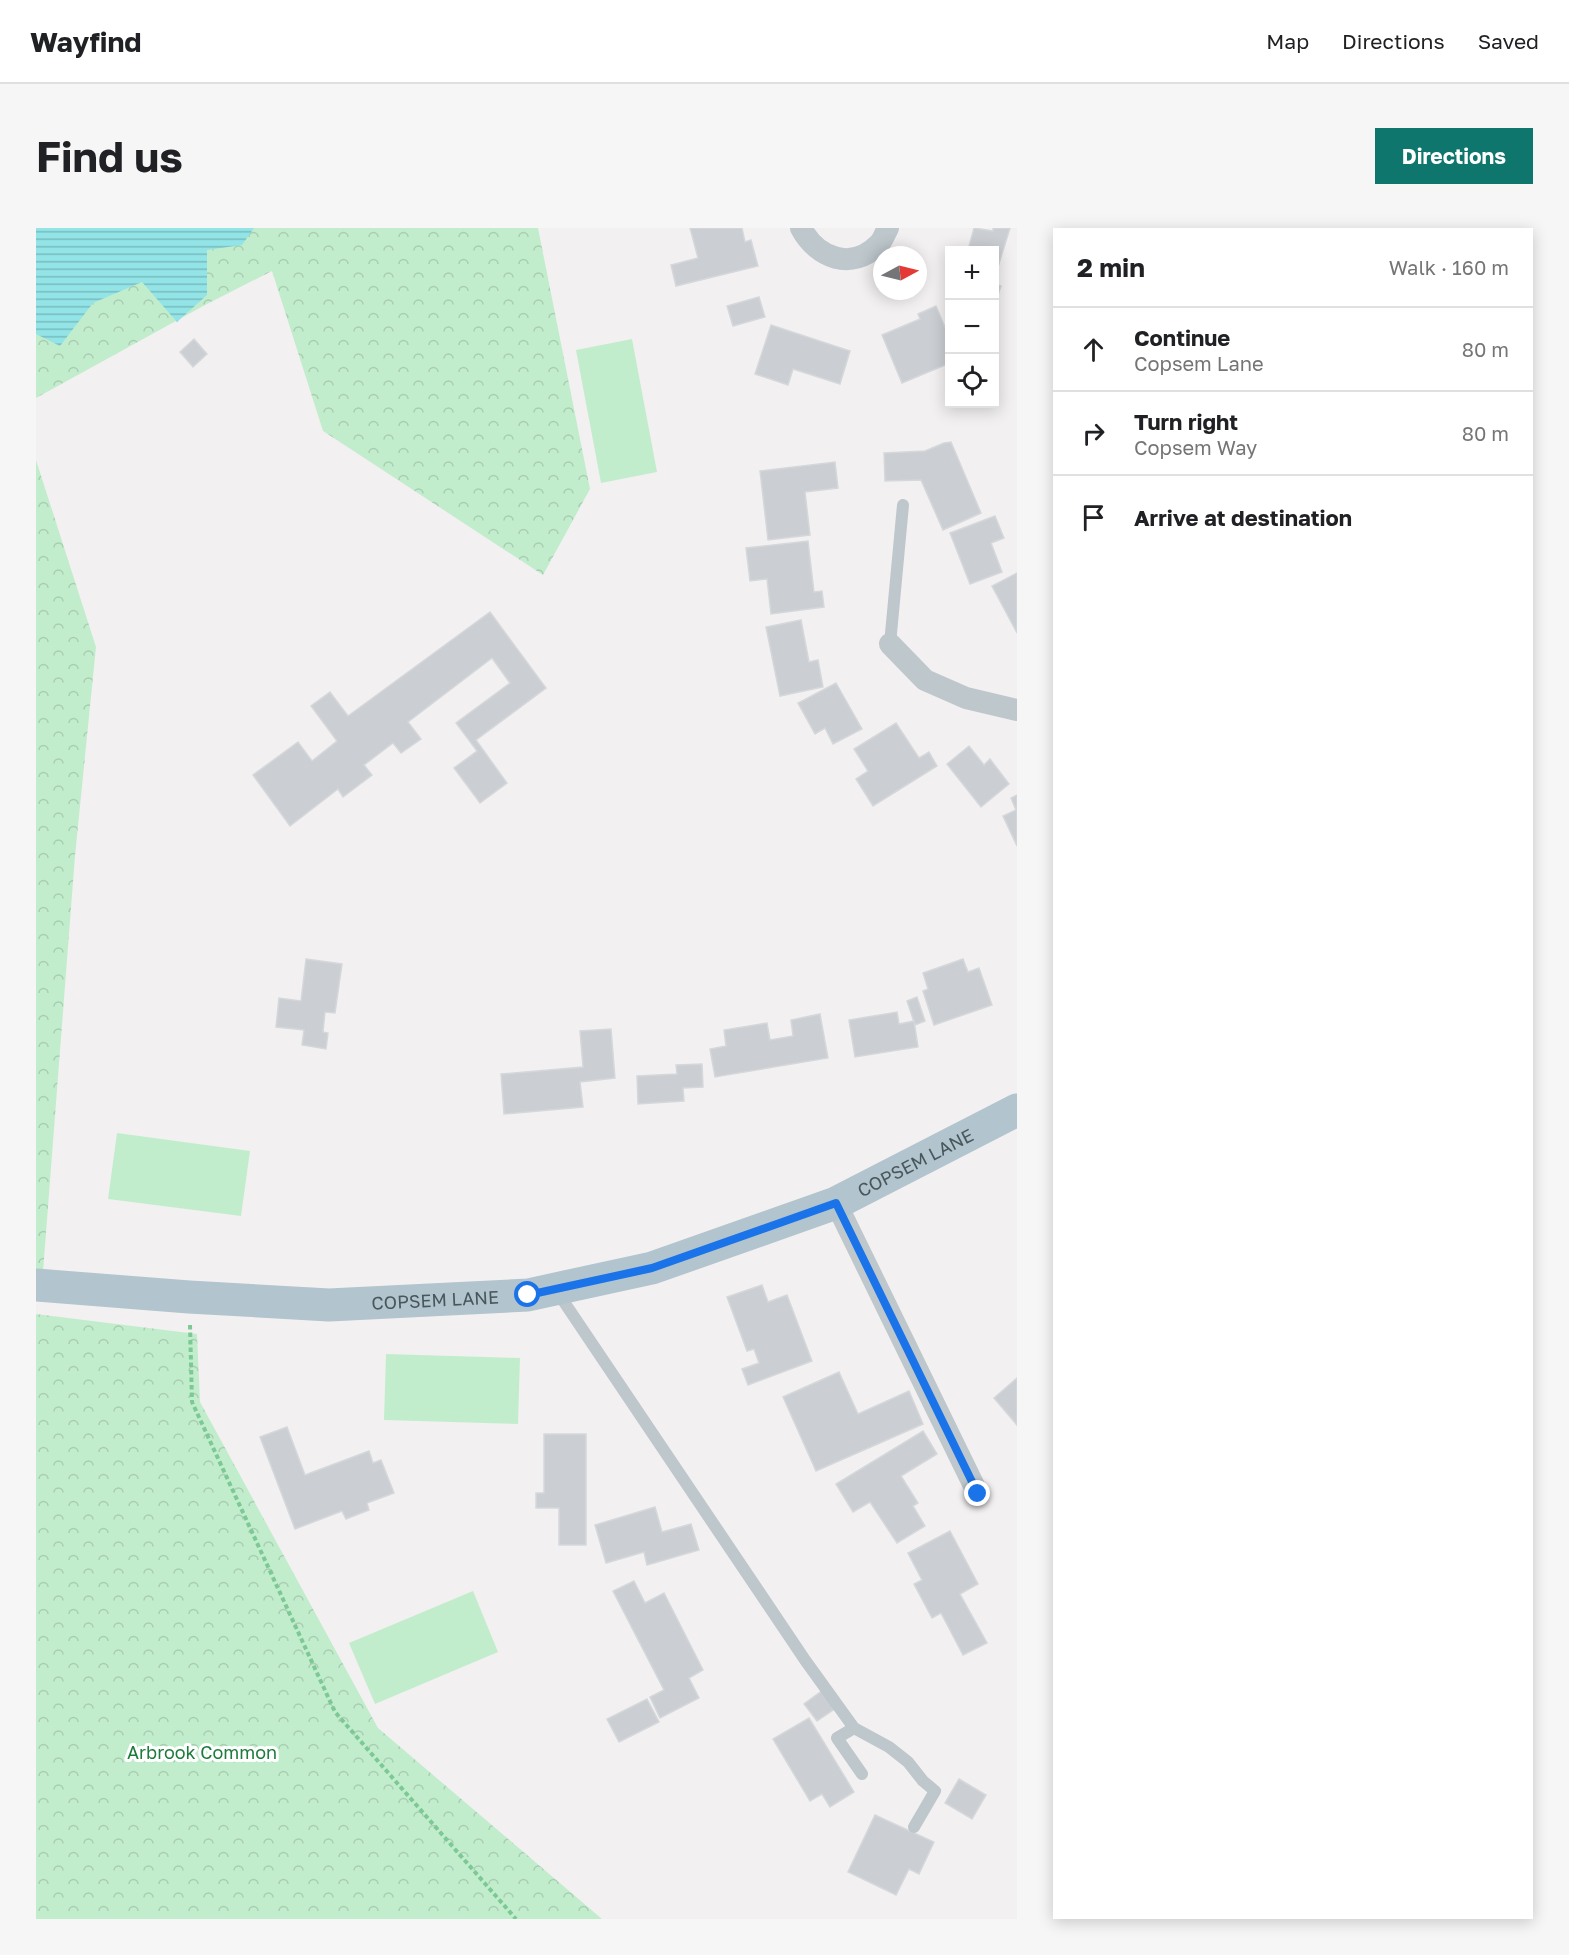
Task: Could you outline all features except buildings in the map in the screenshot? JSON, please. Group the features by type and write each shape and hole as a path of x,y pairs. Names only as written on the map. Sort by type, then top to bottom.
{"main road":[{"name":"COPSEM LANE","path":"36,1285 189,1297 344,1305 528,1295 652,1268 836,1203 1017,1110"}],"street":[{"path":"801,228 815,249 826,256 840,259 855,258 868,253 880,243 888,228"},
{"path":"890,644 925,680 966,698 1017,710"},
{"path":"836,1203 978,1494"}],"lane":[{"path":"890,644 903,505"},
{"path":"556,1289 805,1660 854,1728 889,1747 908,1762 923,1781 935,1791 914,1827"},
{"path":"854,1728 837,1738 862,1774"}],"path":[{"path":"189,1297 192,1402 334,1712 516,1919"}],"green space":[{"path":"36,228 538,228 590,489 543,575 323,431 272,271 205,305 36,398"},
{"path":"632,339 657,472 601,483 576,350"},
{"path":"36,460 96,647 75,856 43,1272 36,1271"},
{"path":"117,1133 250,1151 241,1216 108,1199"},
{"name":"Arbrook Common","path":"36,1314 197,1334 200,1402 378,1728 602,1919 36,1919"},
{"path":"386,1354 520,1358 518,1424 384,1420"},
{"path":"473,1591 498,1652 375,1704 349,1643"}],"water":[{"path":"36,228 254,228 242,245 207,250 207,295 177,322 142,282 93,303 60,346 36,334"}],"route":[{"path":"528,1295 652,1268 836,1203 978,1494"}]}
